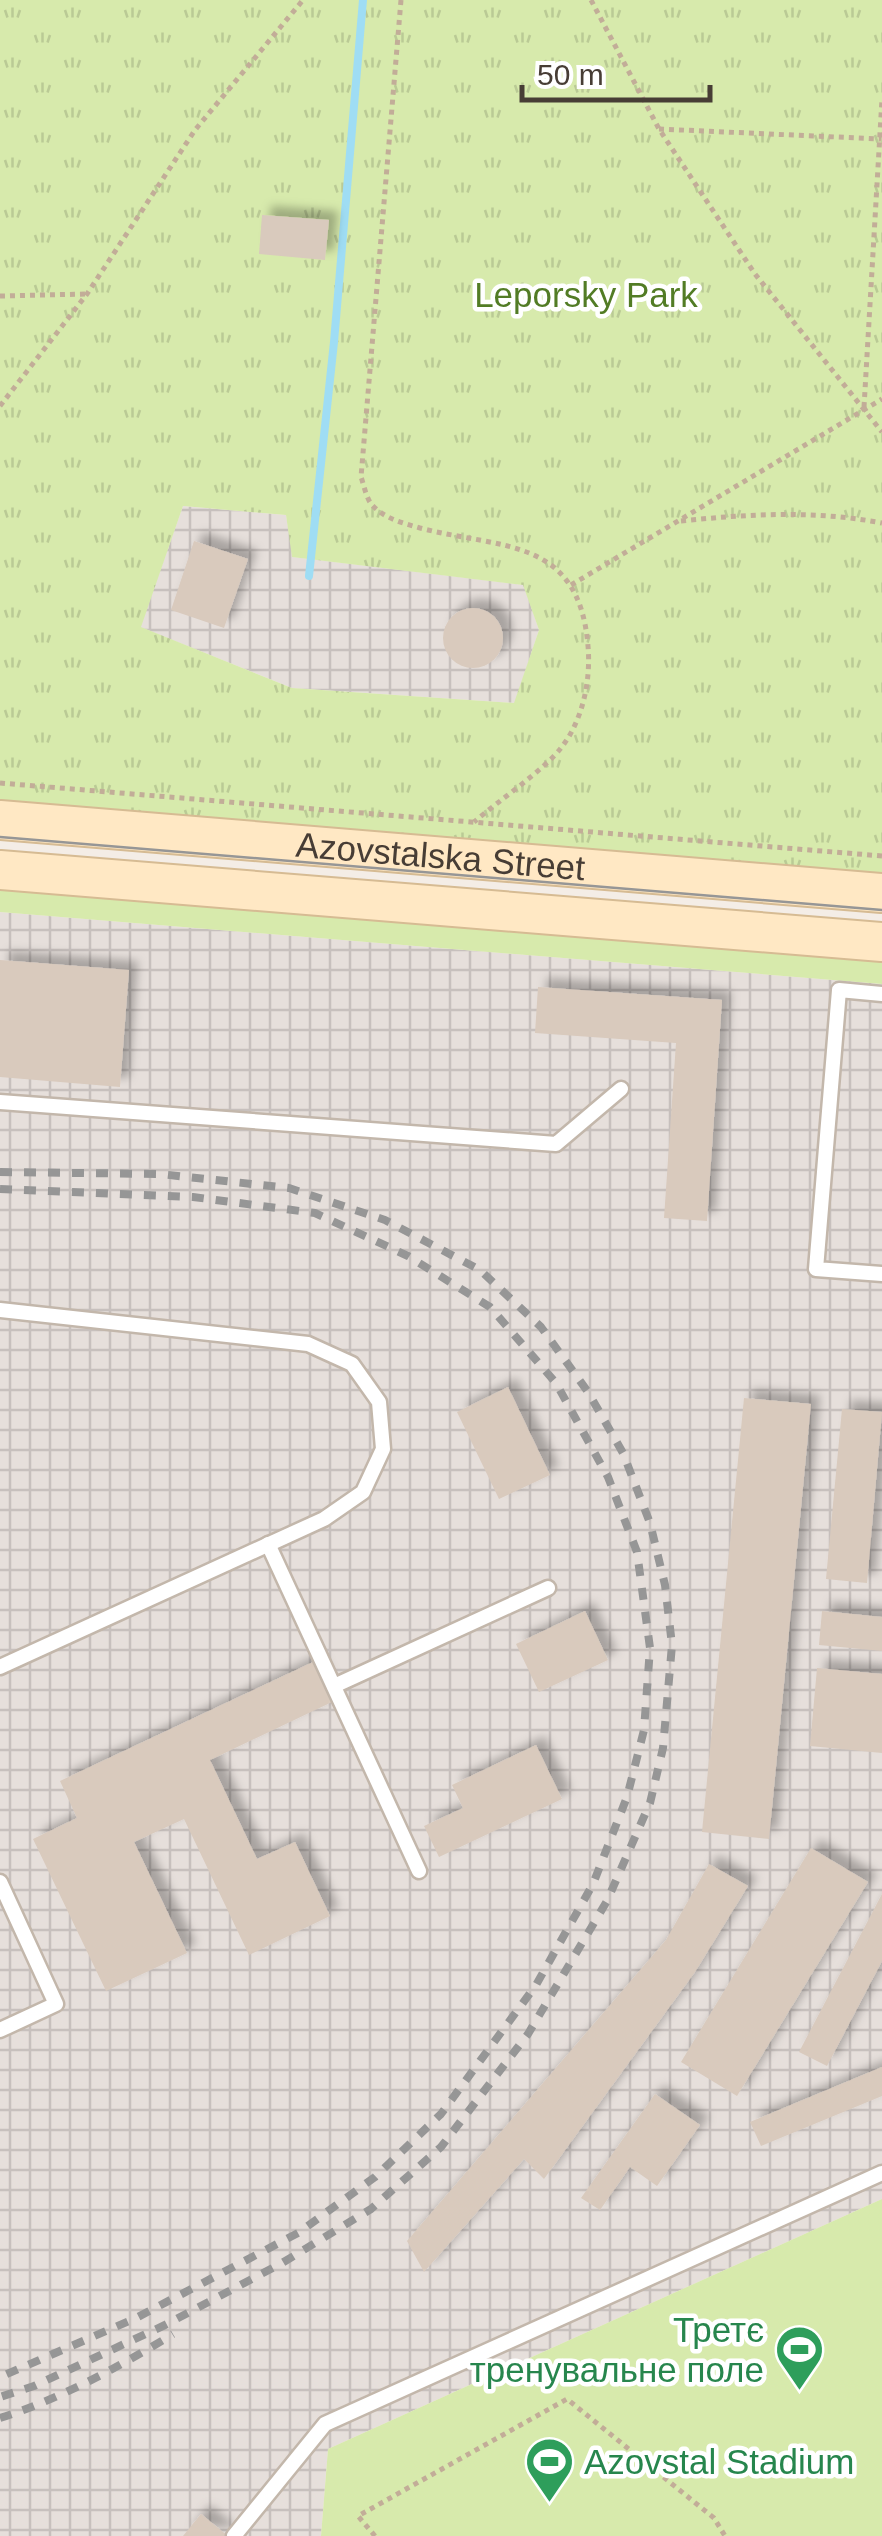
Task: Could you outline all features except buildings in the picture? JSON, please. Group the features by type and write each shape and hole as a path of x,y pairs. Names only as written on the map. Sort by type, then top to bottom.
{"street":[{"name":"Azovstalska Street","path":"0,820 882,893"},
{"name":"Azovstalska Street","path":"0,870 882,942"}],"lane":[{"path":"882,994 839,990 816,1268 882,1274"},
{"path":"0,1102 556,1144 621,1089"},
{"path":"0,1310 308,1344 352,1364 379,1402 383,1449 363,1492 324,1519 0,1667"},
{"path":"268,1544 419,1871"},
{"path":"334,1686 548,1588"},
{"path":"0,1882 56,2004 0,2030"},
{"path":"234,2536 325,2424 882,2173"}],"path":[{"path":"0,406 88,294 195,130 303,0"},
{"path":"401,0 361,477 370,504 393,521 442,534 492,540 536,554 572,585 586,626 590,668 581,710 561,748 474,822"},
{"path":"591,0 660,128 755,274 882,432"},
{"path":"863,410 882,100"},
{"path":"660,128 881,139"},
{"path":"0,296 88,294"},
{"path":"572,585 882,399"},
{"path":"678,521 760,513 839,514 882,523"},
{"path":"0,783 882,856"},
{"path":"376,2536 358,2516 568,2399 714,2518 725,2536"}],"shaded area":[{"path":"183,506 286,515 293,557 524,585 539,630 515,703 292,688 140,627"},
{"path":"0,912 882,984 882,2199 328,2449 321,2536 0,2536"}],"green space":[{"name":"Leporsky Park","path":"0,0 882,0 882,880 0,807","holes":["183,506 286,515 292,557 523,585 539,630 514,703 292,688 141,627"]},
{"path":"0,885 882,956 882,984 0,912"},
{"path":"882,2199 882,2536 321,2536 328,2449"}],"waterway":[{"path":"309,576 334,342 363,0"}],"tram line":[{"path":"0,837 882,910"}],"railway":[{"path":"0,1172 160,1174 289,1188 385,1220 480,1270 541,1327 588,1392 623,1453 650,1523 665,1585 672,1645 663,1748 650,1803 607,1901 528,2034 441,2147 371,2209 282,2263 165,2325 34,2386 0,2397"},
{"path":"0,1189 193,1197 315,1213 408,1256 490,1307 556,1383 608,1477 637,1552 650,1648 644,1730 627,1797 593,1884 536,1985 441,2114 375,2177 298,2233 136,2318 0,2377"},
{"path":"0,2418 89,2381 173,2334"}],"place":[{"name":"Третє тренувальне поле","path":"799,2392"},
{"name":"Azovstal Stadium","path":"549,2504"}]}
